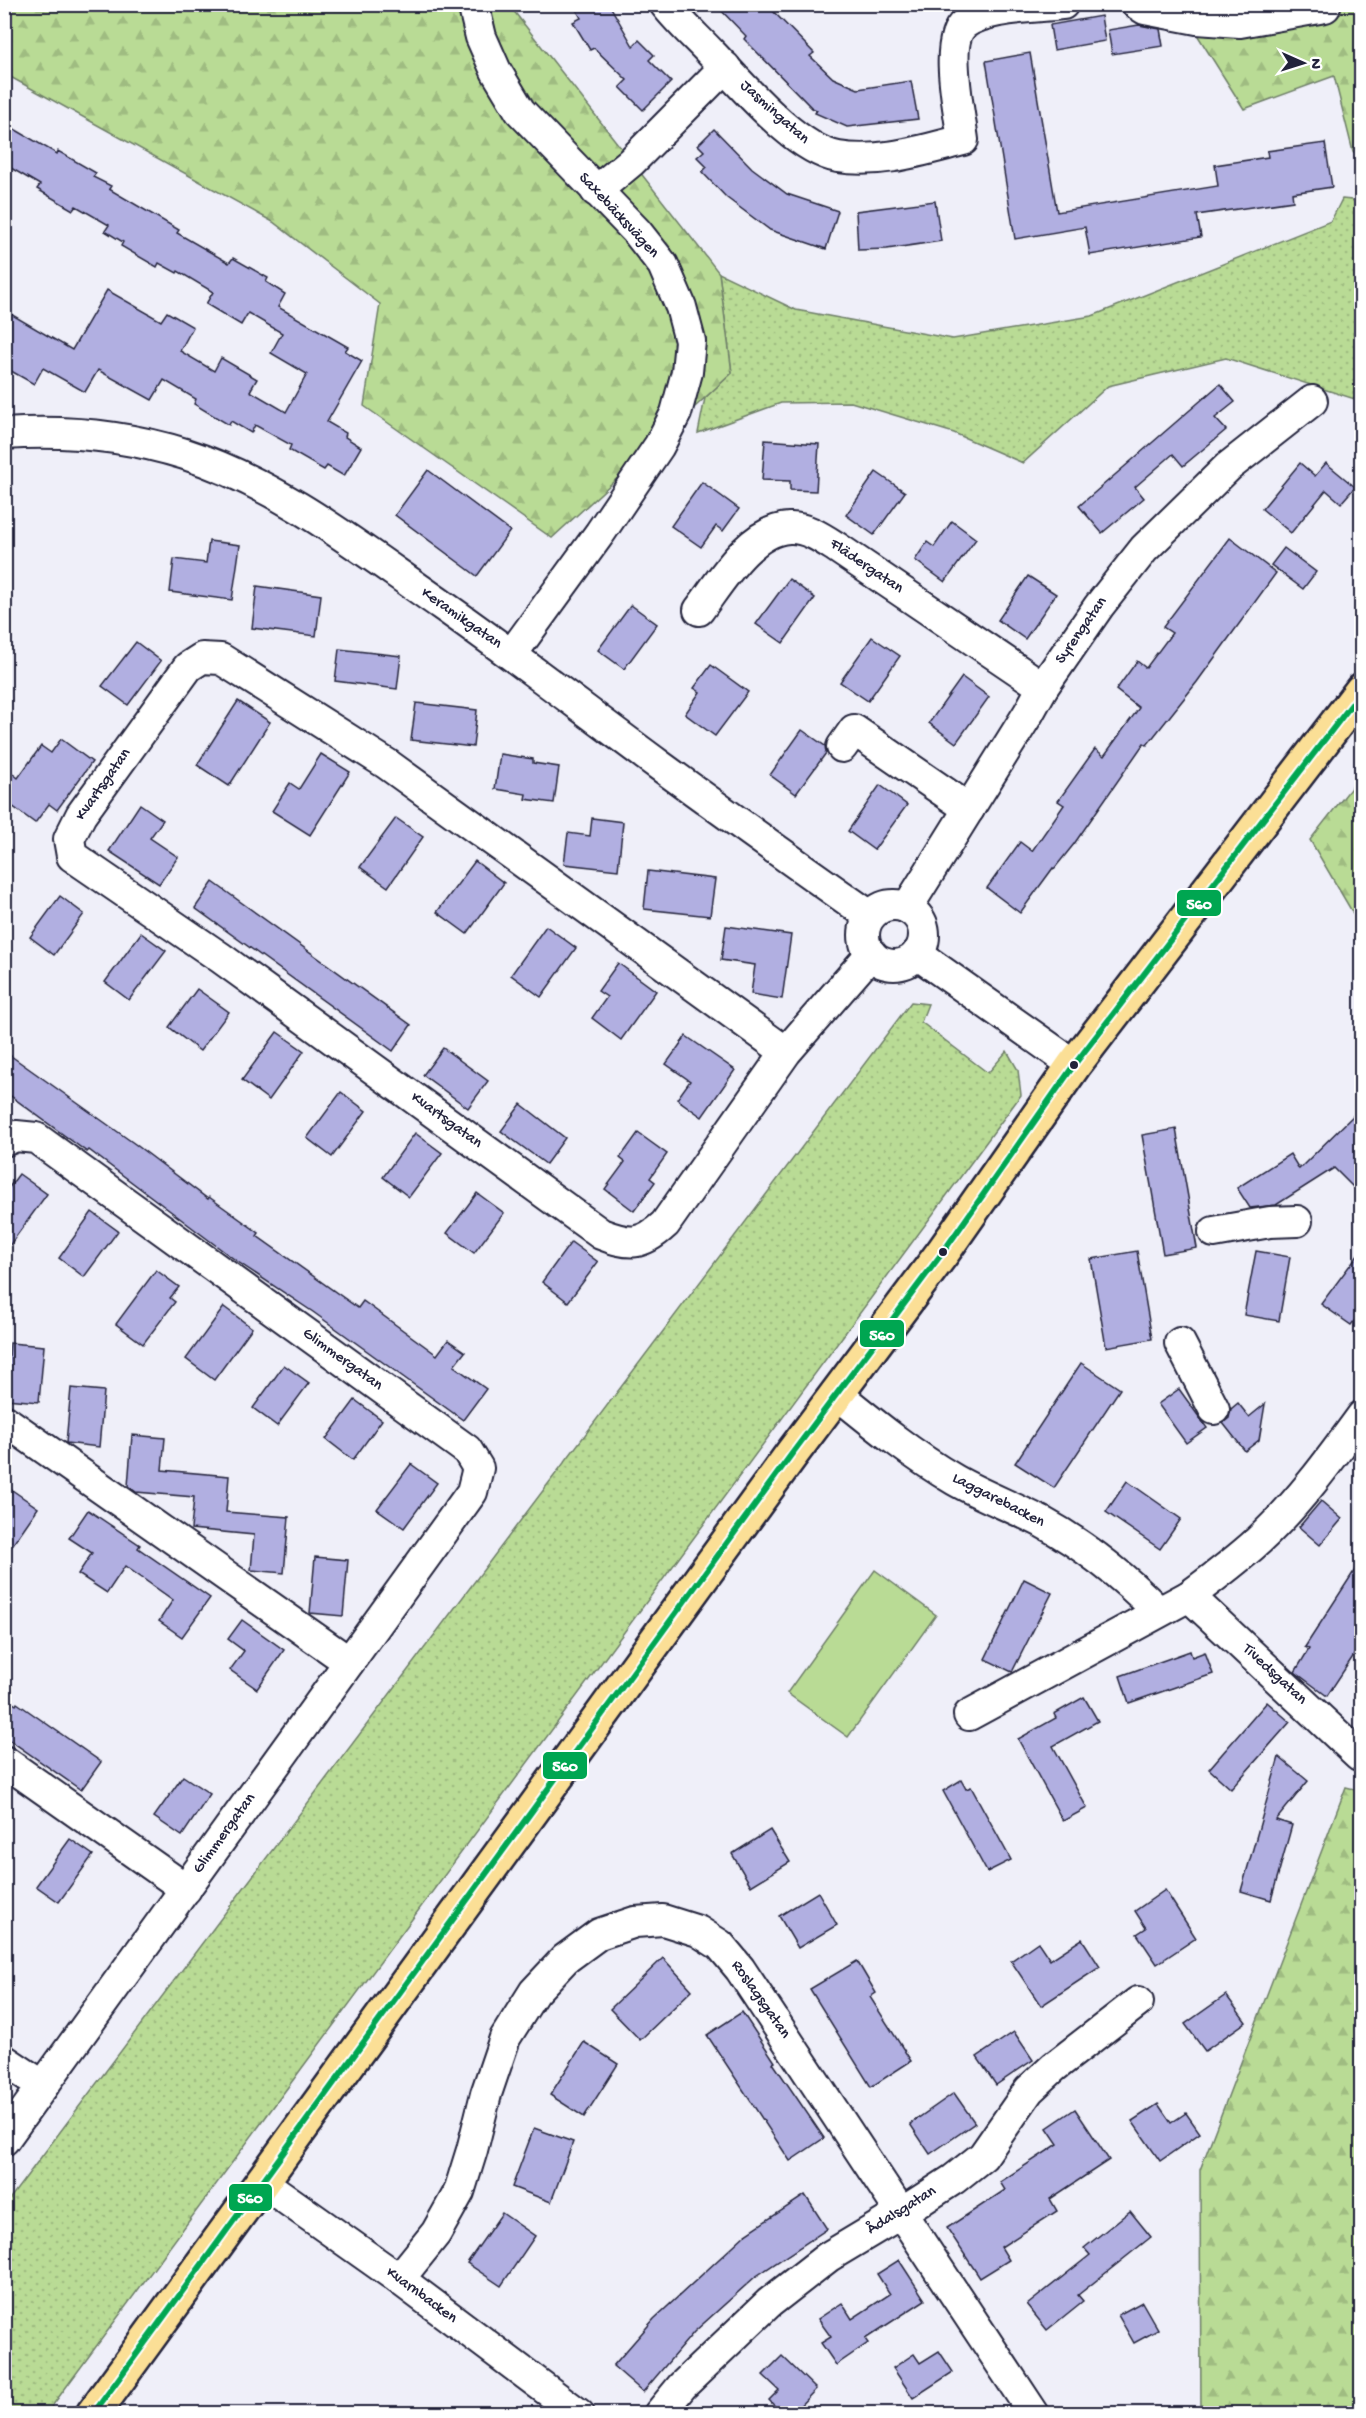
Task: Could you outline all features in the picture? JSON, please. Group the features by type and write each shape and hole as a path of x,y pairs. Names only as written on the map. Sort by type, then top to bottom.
{"main road":[{"path":"93,2414 836,1393 943,1252 1074,1065 1362,690"}],"street":[{"name":"Saxebäcksvägen","path":"473,4 481,37 496,71 520,111 637,232 663,265 681,307 690,341 687,372 676,413 659,446 512,654"},
{"name":"Jasmingatan","path":"665,4 782,125 812,147 837,157 872,158 906,154 963,140 954,74 954,40 964,25 990,13 1063,4"},
{"path":"1137,4 1145,9 1197,19 1240,22 1324,7"},
{"name":"Jasmingatan","path":"596,191 631,162 725,67"},
{"name":"Syrengatan","path":"907,908 1043,687 1099,606 1144,549 1228,467 1312,401"},
{"name":"Keramikgatan","path":"4,434 44,432 138,443 185,454 285,498 512,654 658,764 870,916"},
{"name":"Flädergatan","path":"699,610 746,549 766,534 790,527 811,532 836,547 1043,687"},
{"name":"Kvartsgatan","path":"786,1052 387,764 220,659 202,658 188,667 81,815 69,839 72,856 221,958 601,1234 622,1242 638,1242 650,1238 665,1224 786,1052 871,954"},
{"path":"842,747 854,730 969,809"},
{"path":"894,904 907,908 918,916 922,925 924,935 917,954 911,960 893,965 884,964 871,954 864,943 863,933 870,916 877,909 894,904"},
{"path":"917,954 992,1004 1074,1065"},
{"name":"Glimmergatan","path":"4,1141 16,1136 36,1138 467,1450 478,1468 472,1492 4,2140"},
{"path":"1214,1232 1270,1222 1296,1221"},
{"path":"1180,1343 1214,1409"},
{"name":"Laggarebacken","path":"836,1393 885,1433 954,1479 1042,1522 1133,1586 1158,1611"},
{"path":"969,1715 1189,1596 1259,1540 1291,1507 1362,1416"},
{"path":"4,1420 349,1662"},
{"name":"Tivedsgatan","path":"1189,1596 1359,1755"},
{"name":"Glimmergatan","path":"4,1761 186,1889"},
{"name":"Roslagsgatan","path":"399,2279 436,2233 459,2192 486,2094 505,2038 534,1992 565,1959 599,1934 634,1922 663,1920 698,1931 720,1945 740,1969 903,2212 1034,2414"},
{"name":"Ådalsgatan","path":"659,2414 682,2386 770,2303 828,2257 954,2179 983,2156 1029,2091 1054,2067 1138,2002"},
{"path":"4,2060 43,2086"},
{"name":"Kvarnbacken","path":"262,2182 399,2279 579,2414"}],"green space":[{"path":"5,5 509,5 719,273 732,373 552,538 364,406 380,304 273,222 5,74"},
{"path":"1175,5 1361,5 1361,152 1353,152 1334,76 1244,109 1198,36"},
{"path":"1342,199 1361,201 1361,401 1226,358 1108,386 1023,463 954,433 851,402 781,403 698,433 705,398 732,373 719,273 796,310 953,339 1092,316 1331,221"},
{"path":"1362,775 1361,927 1310,840"},
{"path":"911,1002 928,1004 921,1022 988,1073 1007,1051 1018,1070 1021,1095 47,2413 5,2413 5,2205"},
{"path":"875,1570 936,1615 848,1737 787,1693"},
{"path":"1346,1787 1362,1791 1361,2413 1201,2413 1200,2170"}],"building":[{"path":"573,4 609,4 633,46 639,40 654,55 649,60 671,82 643,110 620,87 627,80 594,48 590,50 573,22 581,18"},
{"path":"715,4 766,4 814,53 810,56 833,78 858,89 911,81 918,119 847,127 815,113 817,110 812,108 744,39 746,36"},
{"path":"1101,16 1105,41 1054,50 1050,25"},
{"path":"1139,25 1160,29 1163,46 1112,54 1108,30"},
{"path":"1030,53 1057,212 1218,186 1215,165 1268,157 1267,151 1325,143 1332,187 1292,193 1293,201 1197,215 1201,237 1090,255 1085,227 1015,239 986,61"},
{"path":"4,123 57,154 58,151 96,173 93,177 111,186 109,189 179,230 177,233 229,263 233,258 268,278 266,282 285,294 278,307 348,347 345,351 362,361 327,422 346,433 345,437 361,447 344,476 327,466 324,470 289,450 291,445 255,425 251,433 231,421 229,425 194,404 196,399 164,380 152,400 98,370 85,392 43,368 34,384 4,367 4,310 72,350 107,290 161,321 167,312 193,327 180,351 214,371 221,358 257,379 250,391 286,412 307,374 271,353 282,333 248,313 241,325 206,304 213,292 178,271 177,273 159,263 157,267 121,246 123,242 105,231 109,225 76,206 73,210 37,189 40,185 4,164"},
{"path":"714,129 752,168 787,194 838,211 826,249 770,230 727,198 702,172 707,167 697,157 704,151 698,145"},
{"path":"935,201 941,241 887,249 858,250 856,211"},
{"path":"1220,384 1235,402 1215,418 1226,430 1183,466 1173,454 1135,487 1144,498 1102,533 1079,506"},
{"path":"765,440 819,444 816,491 790,490 790,481 762,480"},
{"path":"1300,463 1315,476 1326,463 1355,487 1341,503 1326,490 1291,533 1262,509"},
{"path":"428,470 510,531 477,576 395,515"},
{"path":"876,472 905,492 874,535 846,515"},
{"path":"702,482 739,509 723,531 716,526 701,547 671,526"},
{"path":"952,521 976,539 945,582 915,560 927,542 934,547"},
{"path":"1230,538 1276,573 1197,682 1147,745 1144,743 1074,844 1020,913 987,888 1020,842 1032,851 1064,805 1058,801 1095,749 1104,756 1139,708 1116,690 1137,661 1146,668 1172,633 1163,627"},
{"path":"209,541 240,545 232,600 170,592 174,559 206,563"},
{"path":"1284,548 1316,572 1303,589 1271,565"},
{"path":"1028,576 1056,594 1025,639 998,620"},
{"path":"789,579 815,598 783,643 756,624"},
{"path":"257,586 321,595 316,636 252,628"},
{"path":"631,605 657,624 624,669 598,650"},
{"path":"872,637 900,656 868,701 840,682"},
{"path":"136,642 161,661 128,705 102,686"},
{"path":"339,649 401,656 397,689 335,681"},
{"path":"711,665 748,692 715,736 685,714 700,692 694,688"},
{"path":"962,677 989,697 956,743 929,723"},
{"path":"238,701 270,722 229,786 197,765"},
{"path":"416,703 477,710 473,747 411,740"},
{"path":"802,730 825,746 826,753 796,794 770,775"},
{"path":"61,739 92,762 57,810 49,804 35,823 4,800 4,784 12,773 18,778 41,746 51,753"},
{"path":"321,754 350,772 310,835 272,811 290,783 299,789"},
{"path":"500,754 533,759 533,763 559,767 554,803 525,799 526,794 495,789"},
{"path":"880,785 907,805 874,850 848,831"},
{"path":"140,804 163,820 150,838 178,857 159,884 109,851"},
{"path":"396,818 423,837 388,887 360,867"},
{"path":"592,818 623,822 618,870 564,864 568,833 590,836"},
{"path":"475,861 504,883 467,934 437,912"},
{"path":"648,871 715,879 710,916 644,909"},
{"path":"213,882 411,1025 393,1051 195,908"},
{"path":"60,896 84,914 54,955 30,937"},
{"path":"546,926 576,948 541,997 511,975"},
{"path":"726,926 791,935 782,999 751,994 755,965 721,960"},
{"path":"141,933 166,951 129,1000 105,982"},
{"path":"618,963 656,991 621,1040 592,1018 607,997 598,991"},
{"path":"197,989 229,1012 200,1051 169,1027"},
{"path":"277,1032 304,1051 269,1100 242,1080"},
{"path":"686,1036 735,1070 702,1117 677,1099 690,1081 666,1064"},
{"path":"443,1048 488,1081 468,1108 423,1075"},
{"path":"4,1051 208,1199 209,1197 259,1233 257,1236 358,1308 363,1301 437,1355 448,1340 465,1352 454,1366 486,1389 463,1420 313,1312 238,1262 89,1150 87,1152 4,1091"},
{"path":"341,1092 366,1111 332,1157 307,1138"},
{"path":"521,1104 565,1138 546,1164 501,1131"},
{"path":"1362,1107 1362,1196 1334,1168 1276,1205 1250,1208 1237,1188 1290,1154 1299,1169"},
{"path":"1176,1129 1197,1248 1163,1254 1142,1135"},
{"path":"415,1133 442,1153 409,1197 383,1177"},
{"path":"638,1133 667,1154 650,1178 655,1182 634,1211 605,1189 625,1162 620,1158"},
{"path":"19,1174 47,1194 4,1253 4,1194"},
{"path":"477,1193 504,1213 474,1253 447,1233"},
{"path":"92,1212 118,1231 84,1277 59,1258"},
{"path":"571,1242 598,1262 568,1302 542,1282"},
{"path":"1362,1249 1362,1311 1351,1325 1321,1304"},
{"path":"1137,1251 1152,1339 1106,1347 1091,1259"},
{"path":"1256,1251 1290,1257 1279,1321 1244,1315"},
{"path":"156,1270 179,1287 170,1298 175,1302 143,1344 116,1324"},
{"path":"224,1307 252,1328 214,1380 186,1359"},
{"path":"10,1343 44,1346 39,1402 6,1399"},
{"path":"1081,1363 1120,1389 1054,1488 1015,1463"},
{"path":"284,1365 309,1383 277,1426 253,1408"},
{"path":"71,1388 104,1391 99,1447 66,1443"},
{"path":"1179,1389 1207,1428 1186,1443 1158,1404"},
{"path":"355,1400 382,1420 353,1460 326,1439"},
{"path":"1238,1403 1249,1417 1265,1404 1259,1440 1245,1451 1223,1423 1229,1418 1231,1409"},
{"path":"132,1435 165,1438 162,1470 229,1476 226,1512 289,1517 284,1573 251,1570 254,1535 191,1529 194,1497 136,1492 128,1486"},
{"path":"411,1464 437,1483 404,1528 377,1509"},
{"path":"1127,1481 1181,1519 1160,1549 1106,1512"},
{"path":"12,1490 38,1508 4,1557 4,1501"},
{"path":"1321,1501 1342,1519 1320,1545 1299,1527"},
{"path":"88,1510 140,1545 138,1548 210,1598 182,1637 159,1621 173,1600 125,1566 107,1593 78,1574 92,1553 69,1538"},
{"path":"315,1557 348,1560 343,1616 310,1613"},
{"path":"1362,1559 1362,1643 1327,1696 1295,1672 1309,1649 1305,1647"},
{"path":"1024,1579 1052,1593 1012,1672 985,1659"},
{"path":"242,1620 284,1650 257,1689 230,1670 244,1651 228,1639"},
{"path":"1190,1651 1192,1657 1205,1652 1213,1674 1129,1703 1120,1676"},
{"path":"4,1697 16,1705 17,1703 101,1762 81,1790 4,1736"},
{"path":"1084,1697 1098,1721 1053,1746 1087,1808 1063,1821 1018,1739 1056,1718 1054,1714"},
{"path":"1267,1702 1290,1722 1231,1789 1209,1769"},
{"path":"1279,1757 1308,1781 1276,1820 1292,1825 1271,1900 1241,1891"},
{"path":"183,1776 210,1794 182,1836 154,1817"},
{"path":"961,1780 966,1789 971,1787 1011,1860 987,1872 943,1791"},
{"path":"770,1830 790,1862 751,1886 732,1854"},
{"path":"70,1839 93,1855 59,1902 36,1886"},
{"path":"1165,1890 1196,1938 1157,1964 1137,1934 1146,1928 1135,1911"},
{"path":"818,1892 837,1925 798,1948 779,1916"},
{"path":"1082,1939 1100,1967 1041,2006 1011,1961 1038,1942 1050,1960"},
{"path":"663,1958 692,1990 640,2040 610,2009"},
{"path":"857,1961 876,1993 870,1997 911,2061 871,2087 810,1989"},
{"path":"1226,1995 1246,2022 1205,2051 1185,2024"},
{"path":"742,2012 775,2062 773,2063 824,2138 790,2161 707,2035"},
{"path":"1014,2032 1033,2060 996,2085 977,2057"},
{"path":"584,2042 618,2064 584,2117 550,2095"},
{"path":"954,2093 975,2123 930,2154 910,2124"},
{"path":"1158,2104 1171,2123 1186,2113 1200,2133 1160,2161 1132,2121"},
{"path":"1075,2109 1109,2160 1050,2199 1057,2211 1001,2247 1009,2260 980,2278 947,2228 1005,2190 1000,2182 1058,2144 1047,2128"},
{"path":"534,2128 573,2142 551,2202 512,2187"},
{"path":"805,2195 827,2229 755,2277 694,2332 643,2392 613,2366 654,2319 746,2234"},
{"path":"1130,2211 1151,2237 1078,2295 1083,2301 1047,2330 1027,2305 1090,2255 1084,2248"},
{"path":"502,2213 535,2236 501,2286 467,2263"},
{"path":"899,2260 925,2300 865,2339 868,2343 836,2365 821,2343 831,2337 818,2319 842,2303 852,2319 890,2294 877,2274"},
{"path":"1142,2302 1158,2330 1134,2343 1118,2315"},
{"path":"939,2351 953,2372 913,2398 893,2368 914,2354 920,2363"},
{"path":"782,2356 816,2389 792,2414 782,2414 769,2400 779,2390 763,2375"}],"transit line":[{"name":"560","path":"93,2414 791,1455 943,1252 1074,1065 1362,691"}]}
